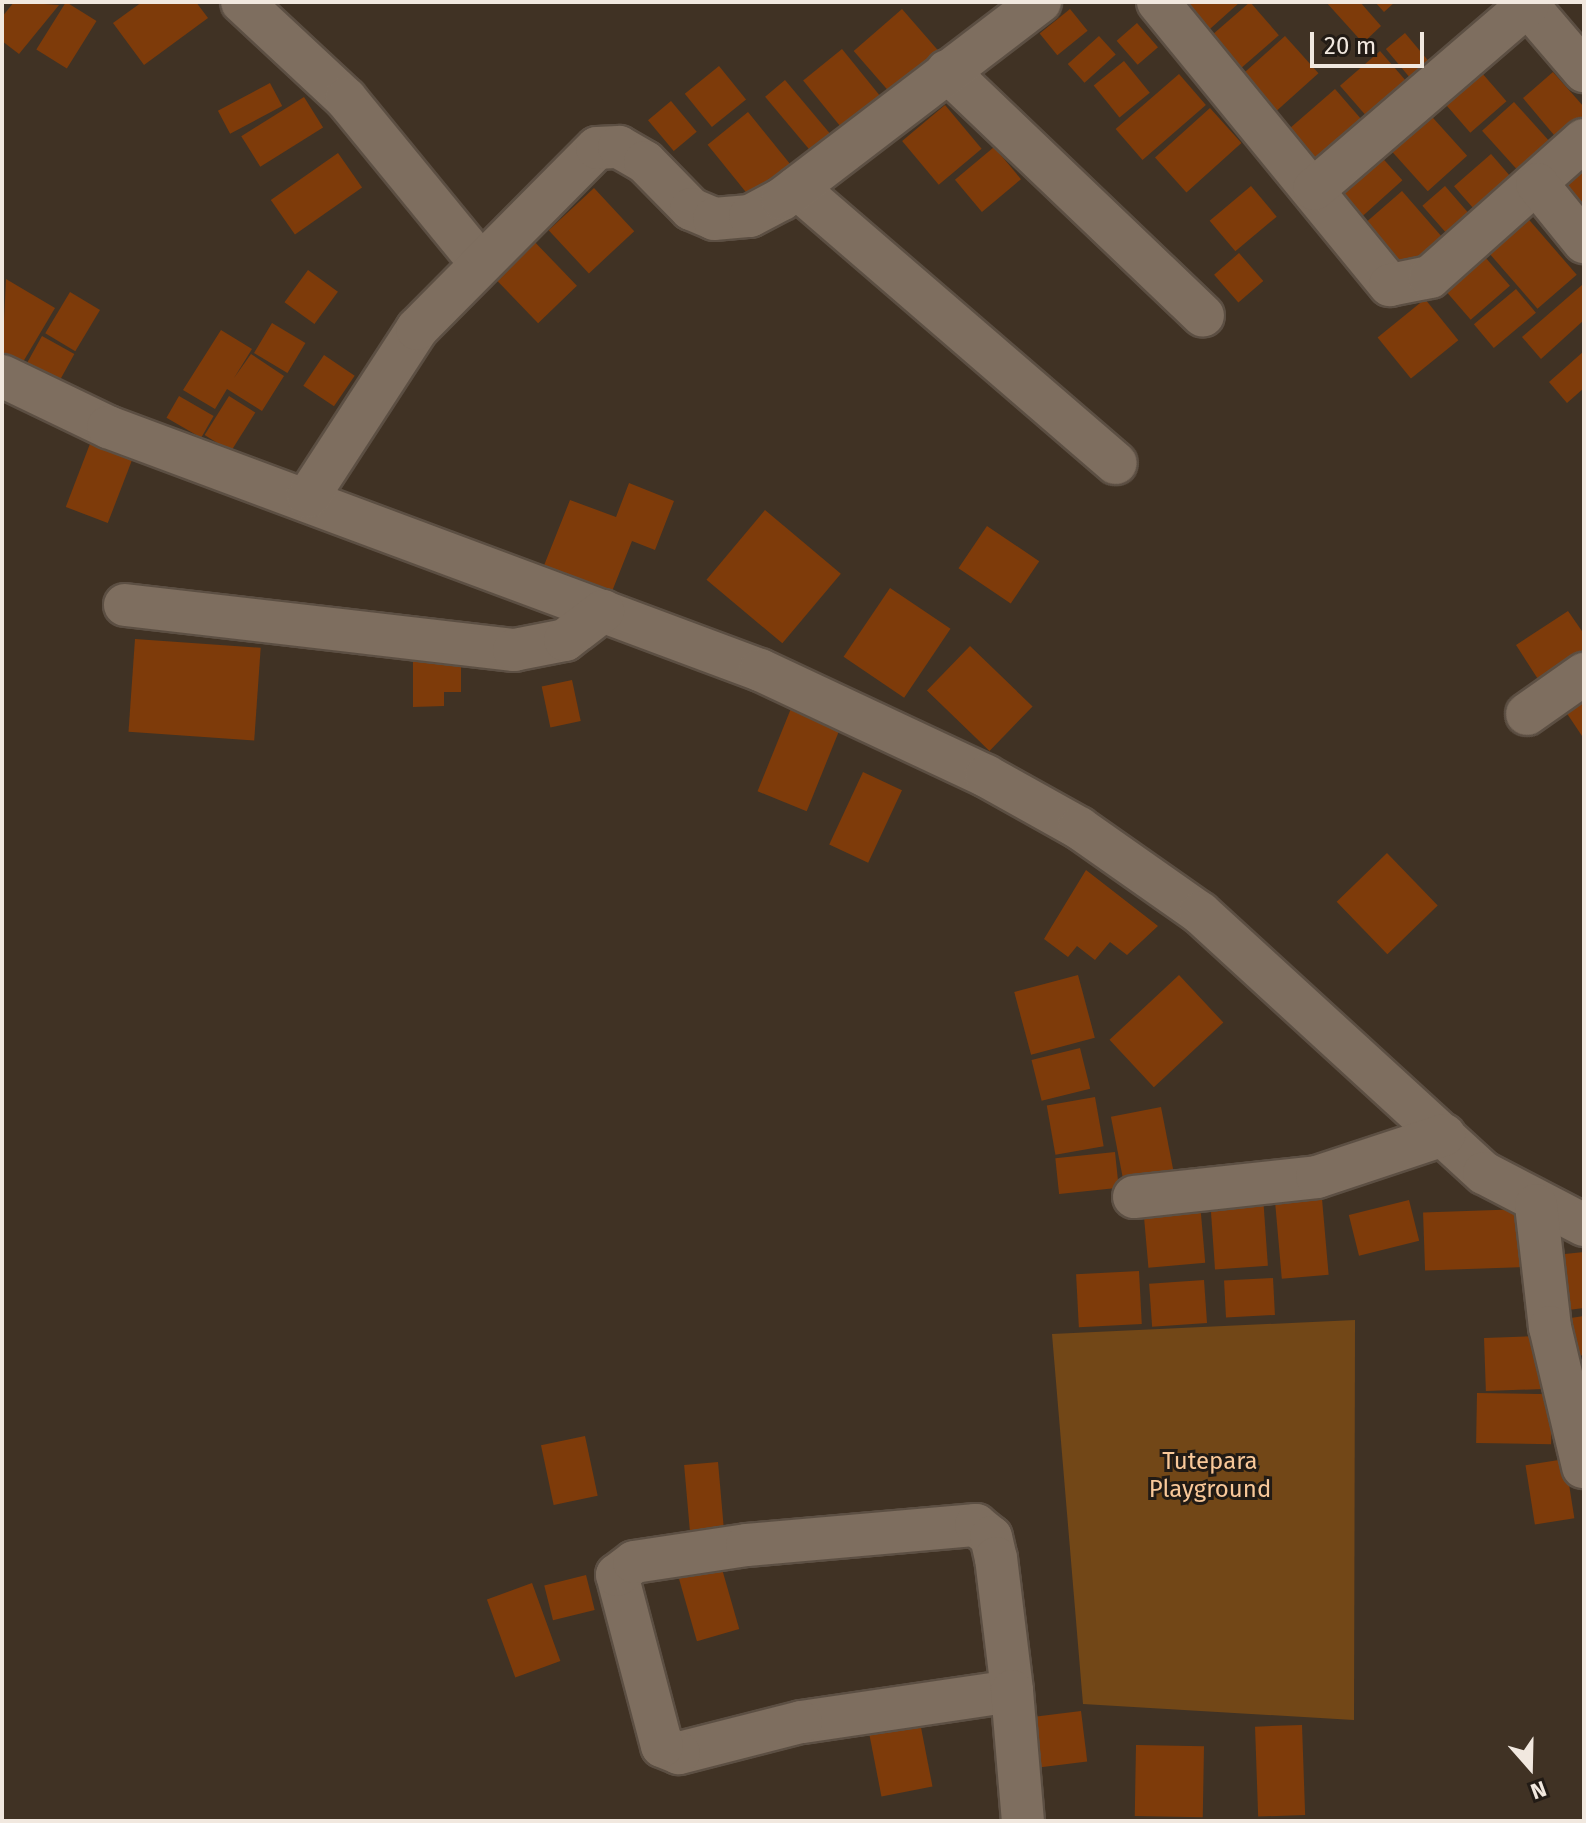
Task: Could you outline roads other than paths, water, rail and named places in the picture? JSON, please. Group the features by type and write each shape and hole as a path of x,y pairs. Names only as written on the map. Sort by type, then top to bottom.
{"street":[{"path":"242,2 346,99 478,260"},
{"path":"308,497 373,387 478,260 597,148 619,147 645,162 691,209 714,219 750,216 797,188 1040,2"},
{"path":"1158,2 1314,189 1373,271 1390,285 1409,284 1430,277 1584,140"},
{"path":"1314,189 1527,4 1584,71"},
{"path":"947,71 1203,316"},
{"path":"1537,184 1584,242"},
{"path":"797,188 1116,463"},
{"path":"2,376 108,427 308,497 603,611 877,723 1079,828 1250,952 1484,1173 1536,1205 1584,1225"},
{"path":"125,605 514,650 565,640 603,611"},
{"path":"1527,714 1584,674"},
{"path":"1134,1197 1317,1177 1444,1135"},
{"path":"1536,1205 1550,1327 1583,1467"},
{"path":"1012,1691 801,1722 679,1753 662,1746 617,1575 634,1562 747,1545 976,1525 991,1537 996,1558 1012,1691 1023,1821"}],"park label":[{"name":"Tutepara Playground","path":"1210,1476"}]}
